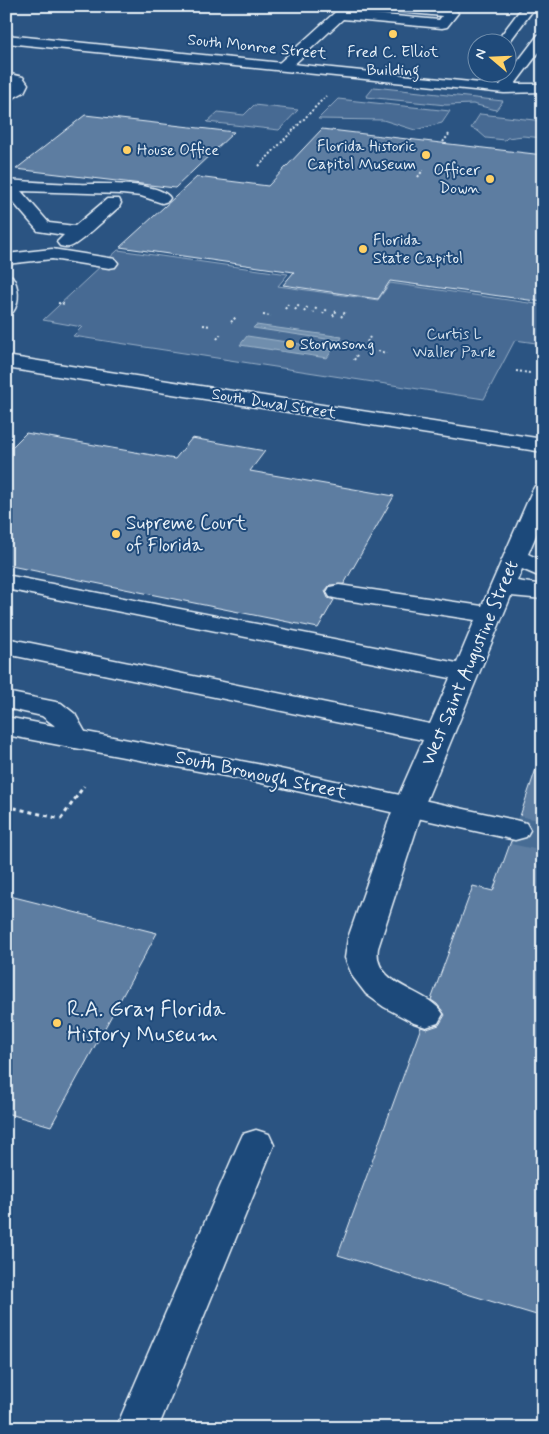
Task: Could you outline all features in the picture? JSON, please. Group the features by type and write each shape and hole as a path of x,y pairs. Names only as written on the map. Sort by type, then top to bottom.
{"main road":[{"path":"283,67 346,10 442,24 452,13 379,6"},
{"path":"510,32 530,6"},
{"path":"504,89 543,38"},
{"name":"South Monroe Street","path":"6,39 468,86 504,89 543,88"},
{"path":"15,53 32,42"},
{"path":"6,76 18,80 22,84 19,89 6,98"},
{"path":"468,86 471,82"},
{"name":"South Monroe Street","path":"504,89 543,99"},
{"path":"6,185 44,188 113,188 150,193 162,198"},
{"path":"6,185 44,227 80,232"},
{"path":"52,254 113,203"},
{"path":"6,259 52,254 109,263"},
{"path":"6,280 9,292 6,308"},
{"name":"South Duval Street","path":"6,362 543,446"},
{"name":"West Saint Augustine Street","path":"426,1014 388,993 375,982 366,970 361,956 364,938 409,806 543,491"},
{"path":"515,556 543,571"},
{"path":"6,582 466,673"},
{"path":"502,588 543,592"},
{"path":"339,592 490,615"},
{"path":"6,646 439,735"},
{"path":"6,700 51,709 65,720 74,739"},
{"name":"South Bronough Street","path":"6,726 256,773 515,830"},
{"path":"137,1428 256,1145"}],"path":[{"path":"258,166 328,94"},
{"path":"443,142 450,133"},
{"path":"418,177 423,170"},
{"path":"58,303 65,304"},
{"path":"285,309 289,303"},
{"path":"295,310 299,305"},
{"path":"304,312 308,306"},
{"path":"313,313 317,307"},
{"path":"322,314 327,309"},
{"path":"333,316 337,310"},
{"path":"342,317 346,311"},
{"path":"263,315 271,316"},
{"path":"231,322 236,317"},
{"path":"203,325 210,326"},
{"path":"217,340 221,334"},
{"path":"366,342 370,337"},
{"path":"378,351 386,353"},
{"path":"354,360 357,355"},
{"path":"516,371 530,374"},
{"path":"6,806 61,819 84,786"}],"green space":[{"path":"374,87 503,101 496,110 473,104 446,105 366,97"},
{"path":"338,99 450,111 442,123 415,130 383,120 318,119"},
{"path":"254,105 298,110 279,130 207,122 218,112 244,115"},
{"path":"480,114 543,121 543,138 523,136 507,138 505,140 486,138 471,128"},
{"name":"Curtis L Waller Park","path":"118,250 288,274 278,286 378,300 390,283 543,305 543,344 515,340 484,399 73,336 82,327 43,320"}],"shaded area":[{"path":"256,325 342,337 340,341 253,328"},
{"path":"247,336 333,349 327,358 240,345"}],"building":[{"name":"House Office","path":"85,115 234,132 175,188 16,169"},
{"path":"322,129 543,155 543,302 390,281 378,299 283,285 294,272 120,247 197,177 268,186"},
{"name":"Supreme Court of Florida","path":"26,433 175,459 192,438 265,451 250,471 394,496 344,584 330,585 325,591 328,598 334,600 318,628 6,565 6,453"},
{"path":"538,763 543,764 543,1317 338,1255 421,1027 427,1029 439,1025 445,1015 437,1004 431,1000 473,886 493,891 511,841 526,839 532,831 528,822 519,819"},
{"name":"R.A. Gray Florida History Museum","path":"6,895 157,933 51,1126 6,1113"}],"tunnel":[{"path":"515,830 543,836"}],"place":[{"name":"Fred C. Elliot Building","path":"393,34"},
{"name":"House Office","path":"127,150"},
{"name":"Florida Historic Capitol Museum","path":"426,155"},
{"name":"Officer Down","path":"490,179"},
{"name":"Florida State Capitol","path":"363,249"},
{"name":"Stormsong","path":"290,344"},
{"name":"Supreme Court of Florida","path":"116,534"},
{"name":"R.A. Gray Florida History Museum","path":"57,1023"}]}
